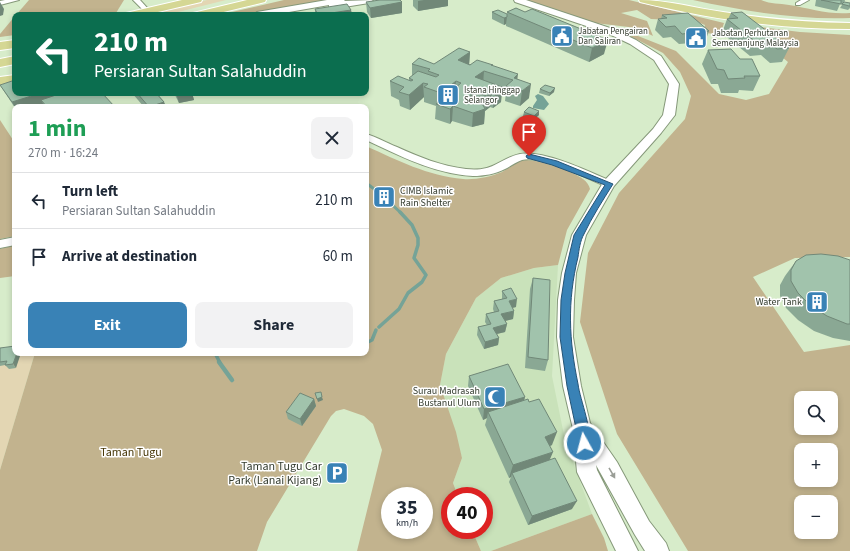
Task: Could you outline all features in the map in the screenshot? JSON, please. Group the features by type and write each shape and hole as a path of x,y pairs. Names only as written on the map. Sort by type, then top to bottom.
{"main road":[{"path":"147,12 197,0"},
{"path":"185,12 235,0"},
{"path":"210,12 261,0"},
{"path":"644,0 708,14 761,22 808,26 850,26"},
{"path":"671,0 711,9 781,18 850,21"},
{"path":"676,0 711,9"},
{"path":"126,12 132,9 136,1"},
{"path":"0,42 12,40"},
{"path":"0,46 12,44"},
{"path":"0,56 12,54"},
{"path":"0,63 12,61"},
{"path":"0,81 12,79"}],"street":[{"path":"0,3 16,0"},
{"path":"274,12 342,0"},
{"path":"303,12 369,0"},
{"path":"518,0 605,29 633,42 658,58 674,84 672,103 668,115 657,131 609,184 579,235 569,273 566,300 565,337 572,386 582,429 587,472 627,551"},
{"path":"798,4 806,0"},
{"path":"136,1 142,12"},
{"path":"0,84 12,80"},
{"path":"369,138 450,170 484,172 494,170 520,158 529,156 545,160 609,184"},
{"path":"0,244 12,242"},
{"path":"582,429 610,469 642,528 658,551"}],"shaded area":[{"path":"207,0 226,0 178,12 161,12"},
{"path":"558,265 552,376 565,440 592,514 491,551 481,551 476,539 493,539 493,487 455,487 453,483 462,458 440,385 446,354 476,298 501,278 534,268"},
{"path":"0,354 12,354 12,356 34,356 0,470"}],"green space":[{"path":"29,0 124,0 117,12 19,12"},
{"path":"284,0 332,0 266,12 232,12"},
{"path":"522,0 629,0 724,23 718,34 703,33 705,25 695,21 651,19 637,10 621,13 647,21 653,36 637,28 595,23"},
{"path":"693,0 761,0 827,12 850,13 850,18 811,18 771,14"},
{"path":"12,20 12,35 0,37 0,34"},
{"path":"744,25 800,32 850,35 850,257 795,258 753,277 804,352 850,345 850,551 688,551 617,434 580,322 588,253 619,193 685,119 691,96 680,72 663,53 630,36 638,36 676,51 719,94 746,100 769,94 788,62"},
{"path":"0,120 12,138 12,237 0,239"},
{"name":"Taman Tugu","path":"369,147 413,167 437,175 463,179 477,179 502,172 516,163 532,160 564,169 587,182 590,189 567,230 558,265 534,268 501,278 476,298 446,354 440,385 456,432 462,458 453,483 455,487 441,487 441,539 476,539 481,551 357,551 382,450 373,424 364,416 344,409 336,411 331,416 267,522 257,551 0,551 0,470 34,356 369,356"},
{"path":"12,246 12,276 0,278 0,249"},
{"path":"592,514 604,538 608,551 491,551"}],"water":[{"path":"538,94 543,96 549,104 544,110 533,108 537,100 535,96"}],"building":[{"path":"400,0 402,2 370,8 366,2"},
{"path":"821,0 841,0 841,4"},
{"path":"844,2 850,3 850,6 842,4"},
{"path":"347,4 351,10 338,12 316,12 315,9"},
{"path":"516,8 525,12 532,9 608,40 592,48 507,12"},
{"path":"498,10 507,14 507,17 504,18 492,12"},
{"path":"742,12 789,48 777,49 767,41 756,42 727,19 738,18 731,13"},
{"path":"688,13 709,31 682,34 675,26 666,27 658,19 667,18 662,15"},
{"path":"459,48 470,52 458,60 470,65 477,60 493,65 491,65 518,74 514,78 531,84 522,91 506,86 513,80 484,71 475,77 502,87 495,93 492,92 487,96 474,92 466,99 483,105 485,109 473,113 453,106 450,109 436,104 461,83 456,81 441,93 424,87 428,84 423,83 409,95 399,92 404,87 390,81 398,76 411,81 413,80 409,78 418,71 436,77 439,75 428,71 430,69 412,64 419,58 434,64"},
{"path":"731,49 740,59 752,59 760,76 744,76 745,78 728,79 724,70 717,69 708,50"},
{"path":"12,81 12,96 31,96 12,102 0,85"},
{"path":"545,85 555,88 550,93 540,89"},
{"path":"53,96 105,96 112,104 44,104 41,100"},
{"path":"140,96 159,96 164,102 158,104 146,104"},
{"path":"529,107 539,111 534,116 524,112"},
{"path":"384,191 387,193 384,195 381,192"},
{"path":"821,254 838,256 850,260 850,324 827,316 810,305 798,293 791,281 791,270 796,261 806,255"},
{"path":"533,278 550,280 548,360 528,357"},
{"path":"511,288 517,299 509,301 514,311 501,314 507,324 493,328 499,338 485,342 478,327 491,324 486,314 499,311 494,301 507,298 502,291"},
{"path":"12,346 12,356 16,356 13,364 5,365 7,361 0,362 0,348"},
{"name":"Surau Madrasah Bustanul Ulum","path":"508,364 525,397 484,409 469,376"},
{"path":"321,392 322,397 317,399 315,393"},
{"path":"300,393 314,399 300,419 286,412"},
{"path":"528,399 529,402 539,399 557,432 545,437 553,452 513,465 488,412"},
{"path":"555,458 577,501 532,516 512,473"}],"waterway":[{"path":"369,185 381,194 387,195 388,197 386,199 400,212"},
{"path":"379,327 399,309 408,293 422,282 426,275 414,258 418,245 418,238 412,225 400,212"},
{"path":"369,342 372,340 376,330"},
{"path":"216,356 220,363"},
{"path":"219,362 232,380"}],"place":[{"name":"Jabatan Pengairan Dan Saliran","path":"562,36"},
{"name":"Jabatan Perhutanan Semenanjung Malaysia","path":"696,38"},
{"name":"Istana Hinggap Selangor","path":"448,95"},
{"name":"CIMB Islamic Rain Shelter","path":"384,197"},
{"name":"Water Tank","path":"817,302"},
{"name":"Surau Madrasah Bustanul Ulum","path":"495,397"},
{"name":"Taman Tugu Car Park (Lanai Kijang)","path":"337,473"}],"route":[{"path":"529,156 555,163 609,184 596,209 579,235 569,273 566,300 565,337 572,386 584,443"}]}
